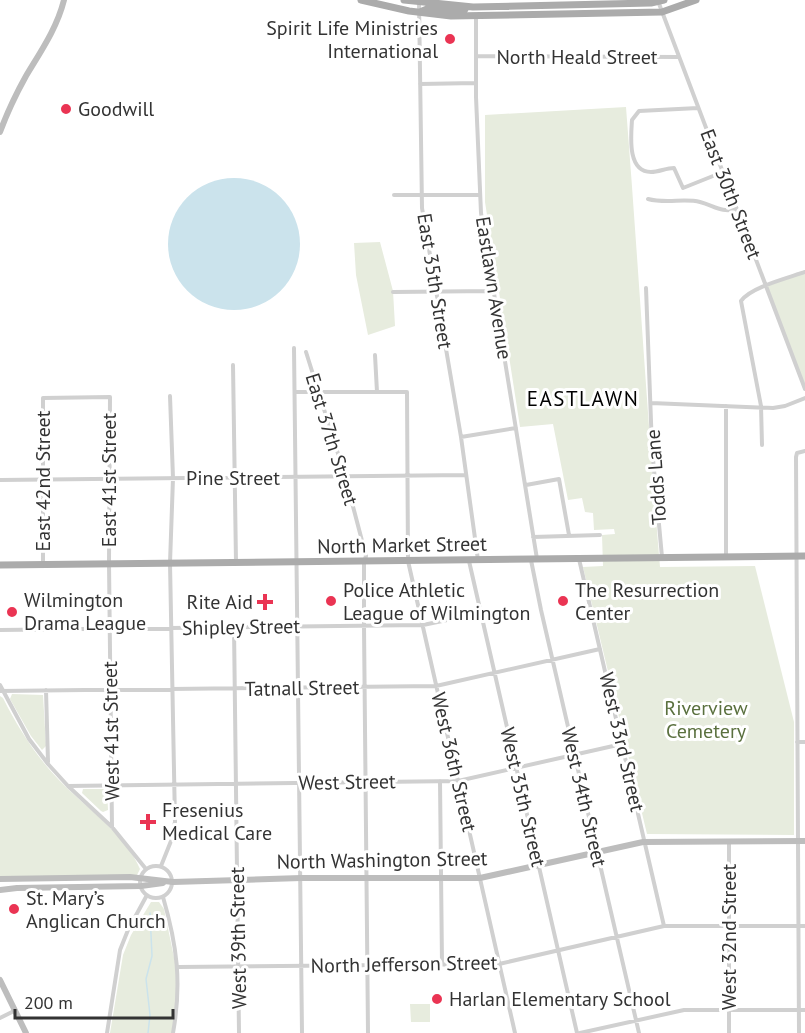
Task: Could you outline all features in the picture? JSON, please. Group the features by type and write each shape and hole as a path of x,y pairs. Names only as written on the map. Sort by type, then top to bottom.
{"main road":[{"path":"1,128 24,80 60,20 64,0"},
{"path":"361,0 419,13 427,9 662,12 696,0"},
{"path":"404,0 474,11 660,0"},
{"name":"North Market Street","path":"0,565 802,556"},
{"name":"North Washington Street","path":"0,890 141,886 237,879 480,878 643,842 801,841"},
{"name":"North Washington Street","path":"0,879 140,878 173,882"},
{"path":"0,980 26,1033"}],"street":[{"name":"East 30th Street","path":"660,0 662,12 805,389"},
{"name":"East 35th Street","path":"419,1 423,216 461,437 478,560"},
{"name":"Eastlawn Avenue","path":"474,11 479,195 526,484 534,560"},
{"name":"North Heald Street","path":"476,56 679,57"},
{"path":"420,84 476,83"},
{"path":"698,108 639,111 632,120 634,162 639,169 645,171 674,168 683,188 723,172"},
{"path":"394,195 479,195"},
{"path":"648,199 660,202 700,202 717,210 737,209"},
{"path":"762,445 761,406 741,302 745,296 766,286 805,272"},
{"name":"Todds Lane","path":"646,288 652,448 662,558"},
{"path":"393,292 493,291"},
{"path":"294,348 302,1033"},
{"name":"East 37th Street","path":"306,352 345,476 366,556 364,562 364,626 368,1033"},
{"path":"296,392 377,392 375,355"},
{"path":"233,365 236,563"},
{"name":"West 36th Street","path":"377,392 407,392 408,561 515,1033"},
{"path":"161,866 174,831 170,396"},
{"name":"East 41st Street","path":"42,398 110,397 109,563"},
{"name":"East 42nd Street","path":"42,398 43,564"},
{"path":"651,403 785,406 805,398"},
{"path":"726,406 726,557"},
{"path":"461,437 516,428"},
{"path":"799,1033 798,926 801,841 797,742 797,647 802,556 796,457 797,453 805,451"},
{"name":"Pine Street","path":"0,480 109,477 466,475"},
{"path":"526,484 559,479 569,535"},
{"path":"533,537 600,535"},
{"name":"West 33rd Street","path":"579,559 664,926"},
{"name":"West 34th Street","path":"534,560 553,660 639,1033"},
{"name":"West 35th Street","path":"469,561 579,1033"},
{"name":"West 41st Street","path":"109,563 112,827"},
{"name":"Shipley Street","path":"0,630 423,625 481,613"},
{"name":"West 39th Street","path":"234,627 239,1033"},
{"path":"797,647 805,647"},
{"name":"Tatnall Street","path":"1,691 436,686 600,649"},
{"path":"0,685 1,691 29,739 48,764 112,827 146,869"},
{"path":"46,690 48,764"},
{"path":"797,742 805,742"},
{"name":"West Street","path":"68,786 458,781 622,744"},
{"path":"440,781 442,964"},
{"name":"West 32nd Street","path":"729,841 729,1033"},
{"path":"161,866 169,872 173,882 170,891 163,897 147,896 141,886 140,878 146,869 161,866"},
{"path":"107,1033 120,950 147,896"},
{"path":"163,897 178,967 173,1033"},
{"name":"North Jefferson Street","path":"178,967 499,964 664,926 805,926"},
{"path":"579,1033 684,1010 805,1010"},
{"path":"0,1018 14,1011"}],"green space":[{"name":"Riverview Cemetery","path":"626,107 660,567 755,566 794,722 794,835 647,834 583,567 603,566 602,535 615,534 614,529 594,530 593,513 585,512 582,498 568,500 553,424 520,427 485,202 485,115"},
{"path":"380,242 393,291 395,326 368,335 356,275 354,243"},
{"path":"805,272 805,389 766,286"},
{"path":"12,694 43,695 46,746 42,750 31,736 10,699"},
{"path":"0,696 30,745 47,766 126,845 140,869 137,875 0,877"},
{"path":"83,789 107,789 108,810 101,811 82,793"},
{"path":"151,902 159,902 164,909 176,967 177,1004 173,1033 110,1033 123,955 131,935"},
{"path":"410,1004 430,1004 430,1022 411,1022"}],"water":[{"path":"234,178 259,183 281,197 295,219 300,244 295,269 281,291 259,305 234,310 209,305 187,291 173,269 168,244 173,219 187,197 209,183"}],"waterway":[{"path":"148,1033 150,1015 146,979 152,956 150,913"}],"place":[{"name":"Spirit Life Ministries International","path":"450,39"},
{"name":"Goodwill","path":"66,109"},
{"name":"Police Athletic League of Wilmington","path":"331,601"},
{"name":"The Resurrection Center","path":"563,601"},
{"name":"Rite Aid","path":"265,602"},
{"name":"Wilmington Drama League","path":"12,612"},
{"name":"Fresenius Medical Care","path":"148,822"},
{"name":"St. Mary’s Anglican Church","path":"14,909"},
{"name":"Harlan Elementary School","path":"437,999"}],"district":[{"name":"EASTLAWN","path":"583,398"}]}
